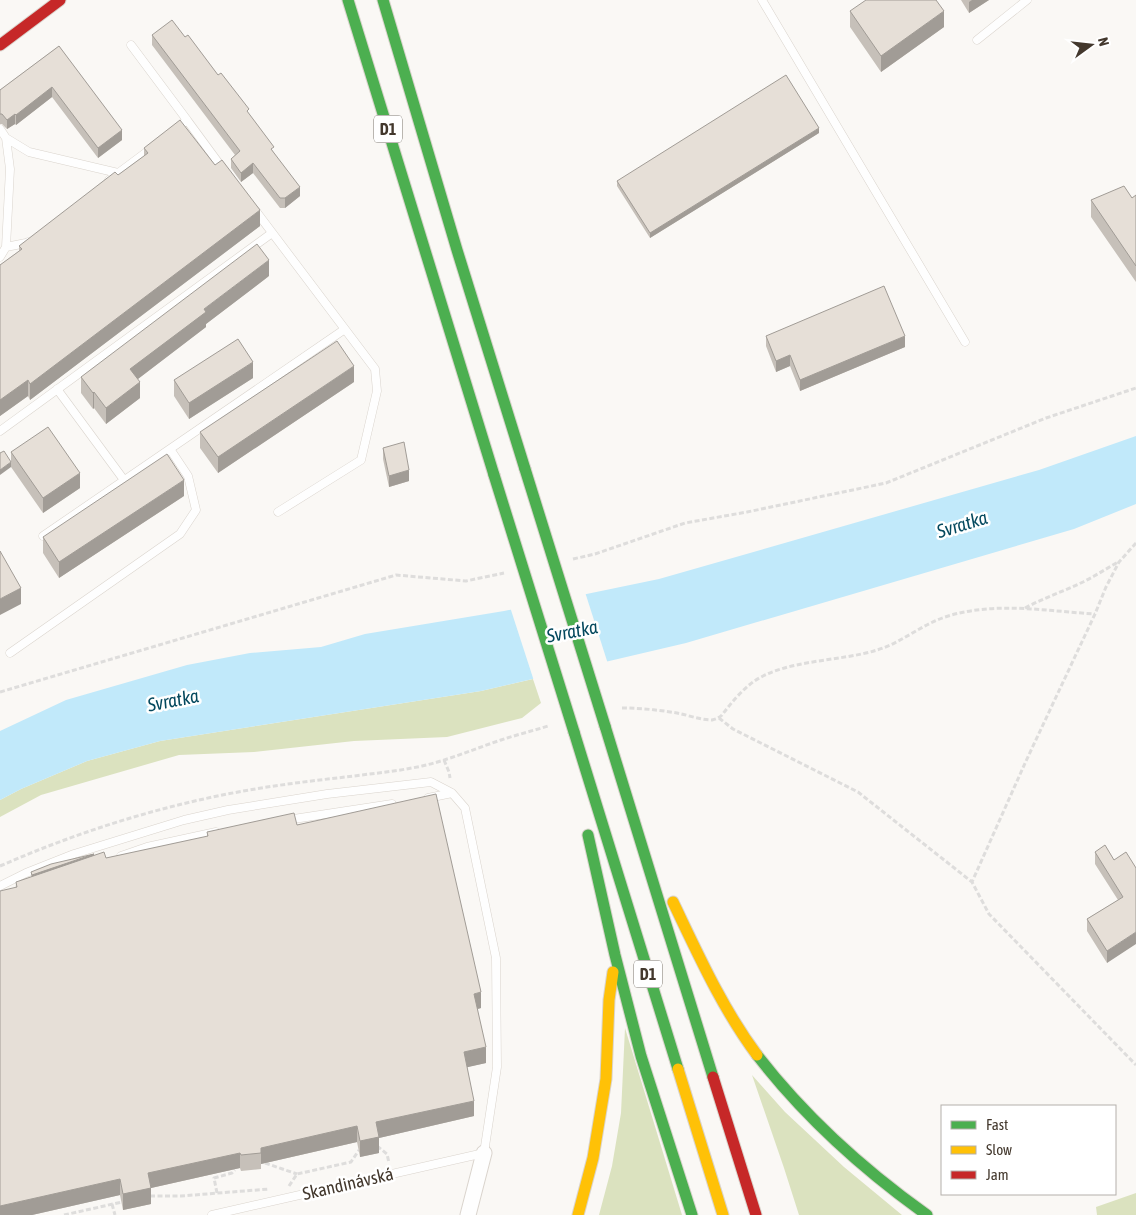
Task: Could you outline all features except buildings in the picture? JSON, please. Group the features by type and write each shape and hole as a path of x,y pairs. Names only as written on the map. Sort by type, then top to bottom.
{"main road":[{"path":"0,45 60,0"},
{"name":"D1","path":"348,0 723,1215"},
{"name":"D1","path":"383,0 524,469 756,1215"},
{"path":"574,732 582,795"},
{"path":"634,819 722,1001 753,1049 791,1095 857,1162 927,1215"},
{"path":"585,822 615,955 641,1056 692,1215"},
{"path":"578,1215 593,1158 606,1079 609,1000 615,955"}],"street":[{"path":"468,1215 484,1153"}],"lane":[{"path":"762,0 965,342"},
{"path":"977,40 1027,0"},
{"path":"131,46 227,173"},
{"path":"172,132 187,120"},
{"path":"0,129 6,138 29,152 118,173"},
{"path":"0,257 6,247 10,169 6,138"},
{"path":"103,185 156,144"},
{"path":"249,203 375,369 377,391 361,460 278,512"},
{"path":"0,431 272,232"},
{"path":"6,247 26,244 34,238"},
{"path":"43,536 345,329"},
{"path":"57,389 124,480"},
{"path":"10,653 180,534 196,510 188,476 170,449"},
{"path":"0,886 26,873 74,854 184,820 228,810 327,794 431,782 452,793 465,808 496,958 496,1068 484,1153"},
{"path":"424,799 452,793"},
{"path":"276,822 404,802"},
{"path":"109,860 147,847 226,830"},
{"name":"Skandinávská","path":"212,1215 484,1153"}],"path":[{"path":"972,882 1106,587 1119,562 1136,542"},
{"path":"1024,608 1086,581 1119,562"},
{"path":"718,718 754,681 796,666 878,650 946,617 987,609 1024,608 1095,614"},
{"path":"622,708 650,709 706,719 718,718 733,729 858,792 972,882 989,914 1136,1065"},
{"path":"378,1146 387,1154 392,1174"},
{"path":"265,1163 297,1174 351,1162 359,1150"},
{"path":"217,1193 214,1178 232,1173 235,1170"},
{"path":"288,1187 297,1174"},
{"path":"150,1196 182,1196 270,1188"},
{"path":"64,1215 122,1202"},
{"path":"112,1204 115,1215"}],"green space":[{"path":"533,679 541,703 522,718 447,737 354,741 254,752 179,755 41,795 0,817 0,800 21,789 87,761 160,741 481,691"},
{"path":"625,1028 682,1215 599,1215 612,1166 621,1113"},
{"path":"752,1075 785,1112 844,1167 902,1215 799,1215"},
{"path":"1136,1193 1136,1215 1097,1215 1096,1207"}],"water":[{"name":"Svratka","path":"1136,436 1136,504 1074,529 686,643 481,691 160,741 87,761 0,800 0,731 66,700 187,665 250,653 321,647 365,634 504,611 659,579 1039,470"}],"pier":[{"path":"585,592 608,664 534,681 510,607"}],"traffic: fast":[{"path":"348,0 494,475"},
{"path":"383,0 457,250 525,469"},
{"path":"525,469 605,726"},
{"path":"494,475 574,732"},
{"path":"605,726 713,1077"},
{"path":"574,732 678,1069"},
{"path":"588,835 615,955 641,1056 692,1215"},
{"path":"757,1055 795,1100 836,1141 881,1180 927,1215"}],"traffic: slow":[{"path":"673,902 722,1000 757,1055"},
{"path":"578,1215 593,1158 606,1079 609,1000 613,972"},
{"path":"678,1069 723,1215"}],"traffic: jam":[{"path":"0,45 60,0"},
{"path":"713,1077 756,1215"}]}
